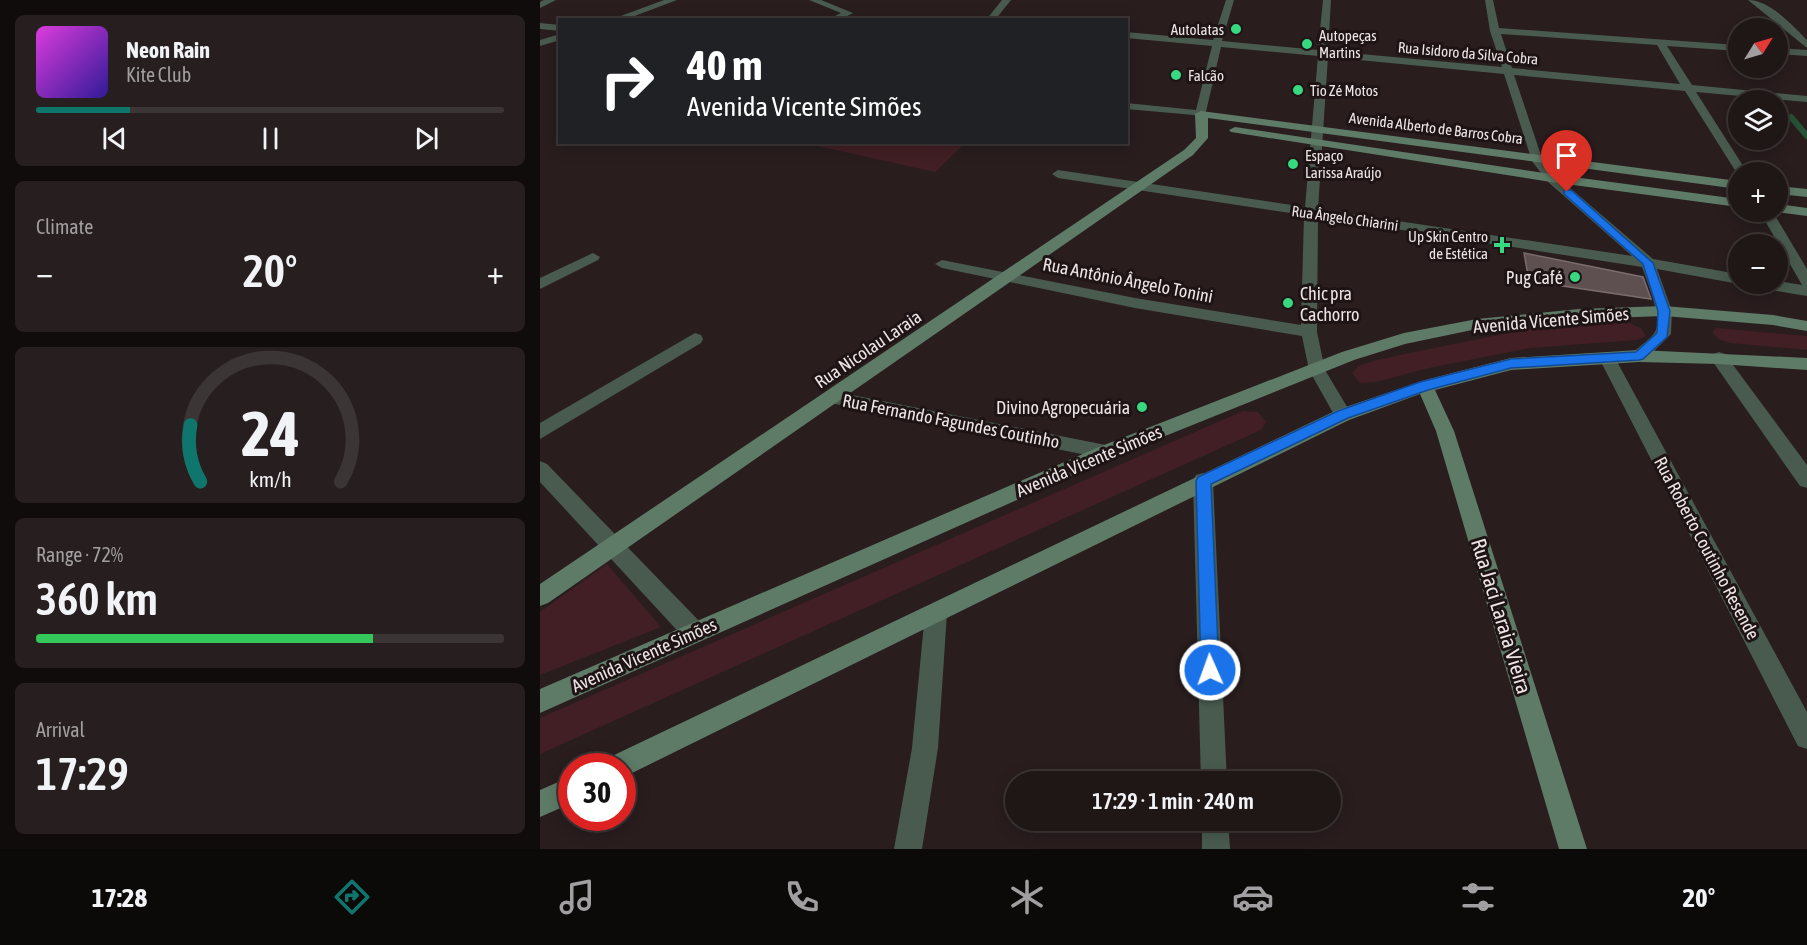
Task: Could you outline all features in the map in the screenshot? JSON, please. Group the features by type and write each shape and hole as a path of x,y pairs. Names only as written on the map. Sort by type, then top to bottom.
{"street":[{"path":"540,4 552,0"},
{"path":"620,18 673,0"},
{"path":"813,0 849,14 837,18"},
{"path":"992,18 1007,0"},
{"path":"1128,106 1174,112 1202,119 1217,43 1230,0"},
{"path":"1327,0 1311,213 1309,332 1317,370 1343,415"},
{"path":"1489,0 1495,31 1536,158 1551,178 1648,263 1664,311 1663,334 1639,356"},
{"path":"1752,0 1785,24 1807,45"},
{"path":"540,26 558,28"},
{"path":"1495,31 1728,47"},
{"name":"Rua Isidoro da Silva Cobra","path":"1128,35 1807,99"},
{"path":"540,43 558,38"},
{"path":"1660,43 1735,162"},
{"path":"1788,52 1807,53"},
{"name":"Avenida Alberto de Barros Cobra","path":"1202,119 1316,129 1728,183"},
{"name":"Avenida Alberto de Barros Cobra","path":"1202,119 1315,144 1728,202"},
{"name":"Rua Nicolau Laraia","path":"540,596 1199,144 1203,137 1202,119"},
{"name":"Rua Ângelo Chiarini","path":"1058,174 1648,263 1728,277"},
{"path":"1788,190 1807,193"},
{"path":"1788,209 1807,212"},
{"path":"1773,222 1807,282"},
{"path":"540,284 593,257"},
{"name":"Rua Antônio Ângelo Tonini","path":"942,264 1135,303 1309,332"},
{"path":"1788,288 1807,291"},
{"name":"Avenida Vicente Simões","path":"540,701 1106,452 1348,356 1404,339 1477,324 1579,314 1664,311 1773,320 1807,326"},
{"path":"540,432 695,339"},
{"path":"636,758 1343,415 1425,386 1511,364 1639,356 1719,358 1807,364"},
{"name":"Rua Roberto Coutinho Resende","path":"1607,358 1797,701 1807,737"},
{"path":"1719,358 1807,480"},
{"name":"Rua Jaci Laraia Vieira","path":"1425,386 1444,431 1573,849"},
{"name":"Rua Fernando Fagundes Coutinho","path":"832,397 1106,452"},
{"path":"540,469 694,632"},
{"path":"1203,481 1214,771"},
{"path":"908,849 925,748 936,614"},
{"path":"540,804 558,796"},
{"path":"1215,831 1216,849"}],"shaded area":[{"path":"809,144 964,144 935,172"},
{"path":"1630,323 1641,328 1646,336 1637,340 1530,348 1429,368 1376,382 1360,383 1352,373 1358,366 1376,360 1517,331 1562,325"},
{"path":"1716,328 1807,336 1807,350 1730,343 1718,339 1712,332"},
{"path":"1243,411 1258,412 1266,422 1261,430 540,754 540,718"},
{"path":"607,564 661,627 540,675 540,612"}],"building":[{"name":"Pug Café","path":"1524,253 1643,277 1651,299 1529,281"}],"waterway":[{"path":"1791,117 1807,136"}],"place":[{"name":"Autolatas","path":"1236,29"},
{"name":"Autopeças Martins","path":"1307,44"},
{"name":"Falcão","path":"1176,75"},
{"name":"Tio Zé Motos","path":"1298,90"},
{"name":"Espaço Larissa Araújo","path":"1293,164"},
{"name":"Up Skin Centro de Estética","path":"1502,245"},
{"name":"Pug Café","path":"1575,277"},
{"name":"Chic pra Cachorro","path":"1288,303"},
{"name":"Divino Agropecuária","path":"1142,407"}],"route":[{"path":"1210,670 1203,481 1343,415 1425,386 1511,364 1639,356 1655,344 1663,334 1664,311 1648,263 1567,192"}]}
